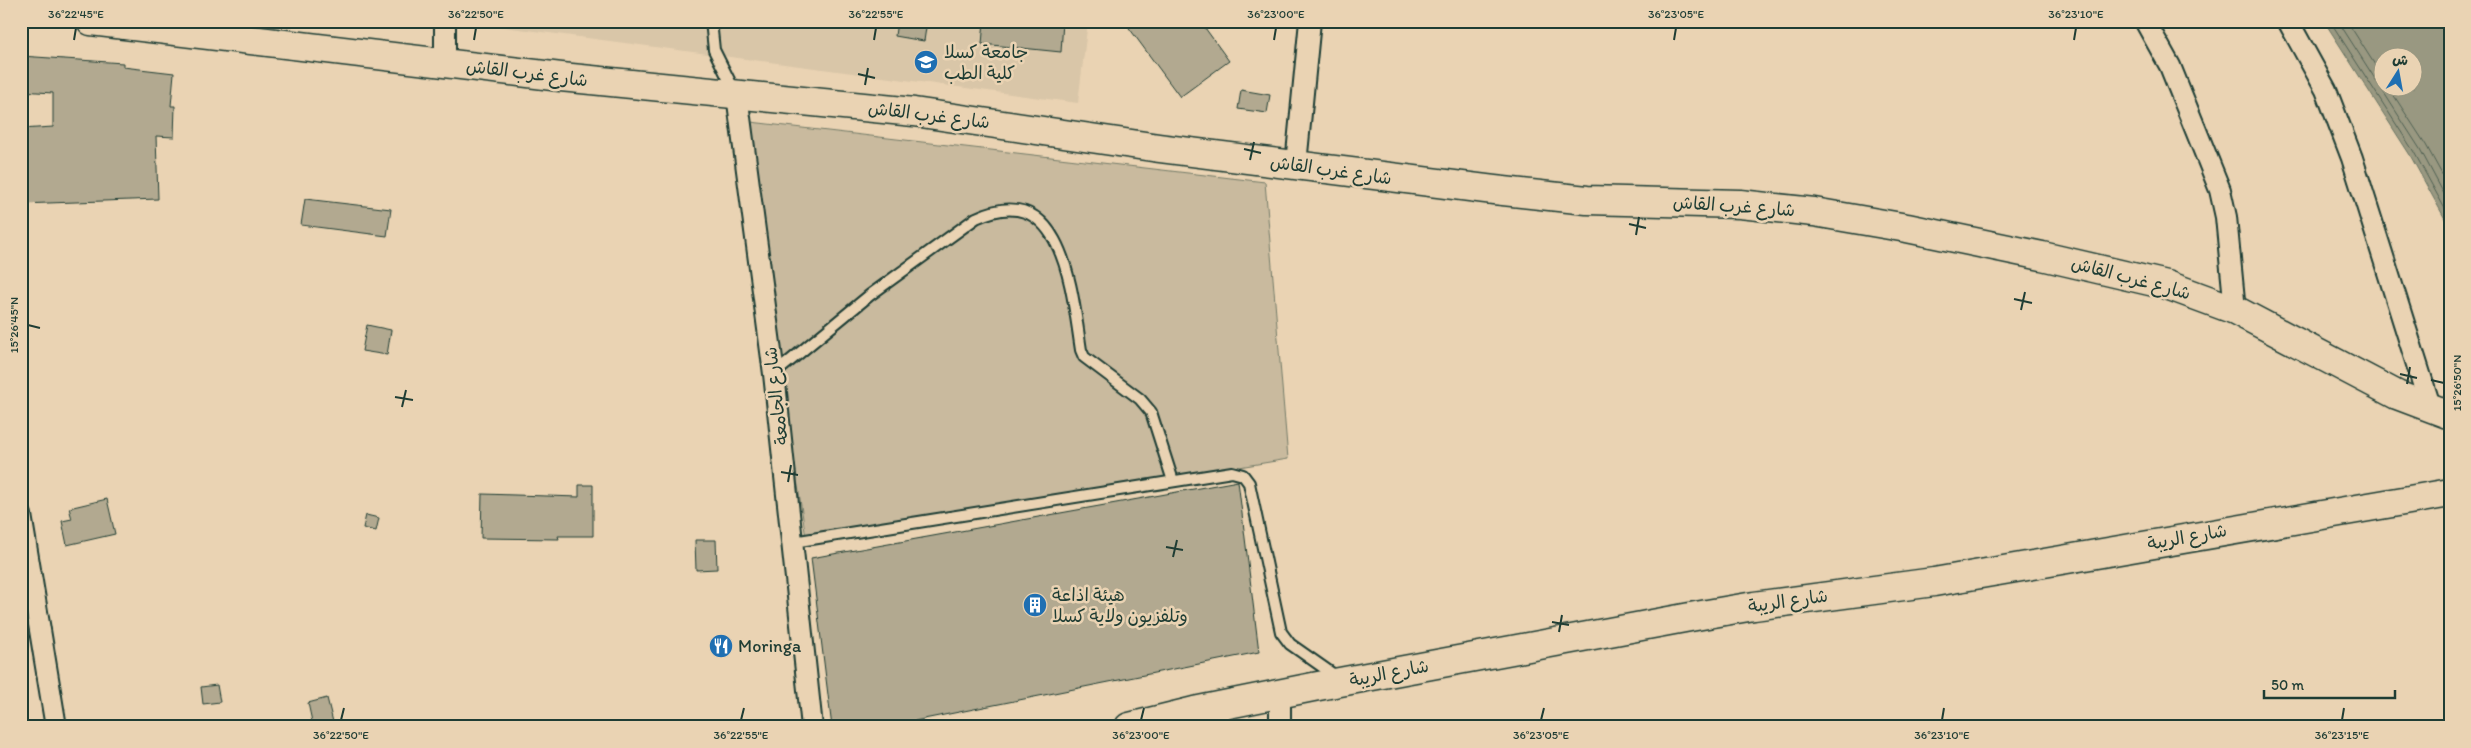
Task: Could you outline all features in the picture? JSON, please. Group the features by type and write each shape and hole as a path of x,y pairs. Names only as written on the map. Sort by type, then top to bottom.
{"main road":[{"name":"شارع غرب القاش","path":"91,21 444,63 914,112 1159,148 1587,200 1731,204 1814,212 1907,228 2132,275 2206,298 2235,310 2388,390 2440,412"},
{"name":"شارع الريبة","path":"1129,727 1345,681 1754,606 1934,582 2450,493"}],"street":[{"path":"444,63 445,21"},
{"path":"1296,164 1310,21"},
{"path":"2145,21 2170,66 2220,190 2226,217 2235,310"},
{"path":"2288,21 2326,90 2352,158 2440,412"},
{"name":"شارع الجامعة","path":"737,95 774,374 813,726"},
{"path":"21,515 56,727"},
{"path":"1280,694 1280,727"}],"lane":[{"path":"711,21 714,50 737,95"},
{"path":"774,374 870,295 976,218 994,210 1016,209 1034,216 1055,238 1070,279 1081,350 1090,361 1140,399 1151,412 1173,481"},
{"path":"793,542 1232,472 1243,475 1249,483 1281,632 1290,644 1345,681"}],"shaded area":[{"name":"جامعة كسلا كلية الطب","path":"459,21 1088,21 1078,103"},
{"path":"742,121 1265,182 1288,459 806,538"}],"water":[{"path":"2324,21 2450,21 2450,228 2410,155"}],"building":[{"path":"897,21 927,21 924,41 895,36"},
{"path":"984,21 1063,21 1061,52 982,44"},
{"path":"1124,21 1200,21 1229,61 1180,97"},
{"path":"21,56 123,63 123,67 174,73 171,106 175,106 174,137 156,136 158,199 21,204 21,129 53,127 53,93 21,91"},
{"path":"1241,90 1270,95 1267,113 1238,109"},
{"path":"305,199 391,209 387,236 301,225"},
{"path":"367,325 391,330 387,355 362,351"},
{"name":"هيئة اذاعة وتلفزيون ولاية كسلا","path":"1238,481 1259,652 884,727 832,727 811,558"},
{"path":"579,485 593,485 593,536 558,536 559,539 481,538 482,494 579,497"},
{"path":"107,499 115,534 67,545 62,521 72,519 69,508"},
{"path":"366,515 379,518 376,531 363,528"},
{"path":"695,540 716,540 717,569 696,570"},
{"path":"217,685 220,702 203,704 201,687"},
{"path":"327,698 333,722 313,726 308,703"}],"place":[{"name":"جامعة كسلا كلية الطب","path":"926,62"},
{"name":"هيئة اذاعة وتلفزيون ولاية كسلا","path":"1035,605"},
{"name":"Moringa","path":"721,646"}]}
